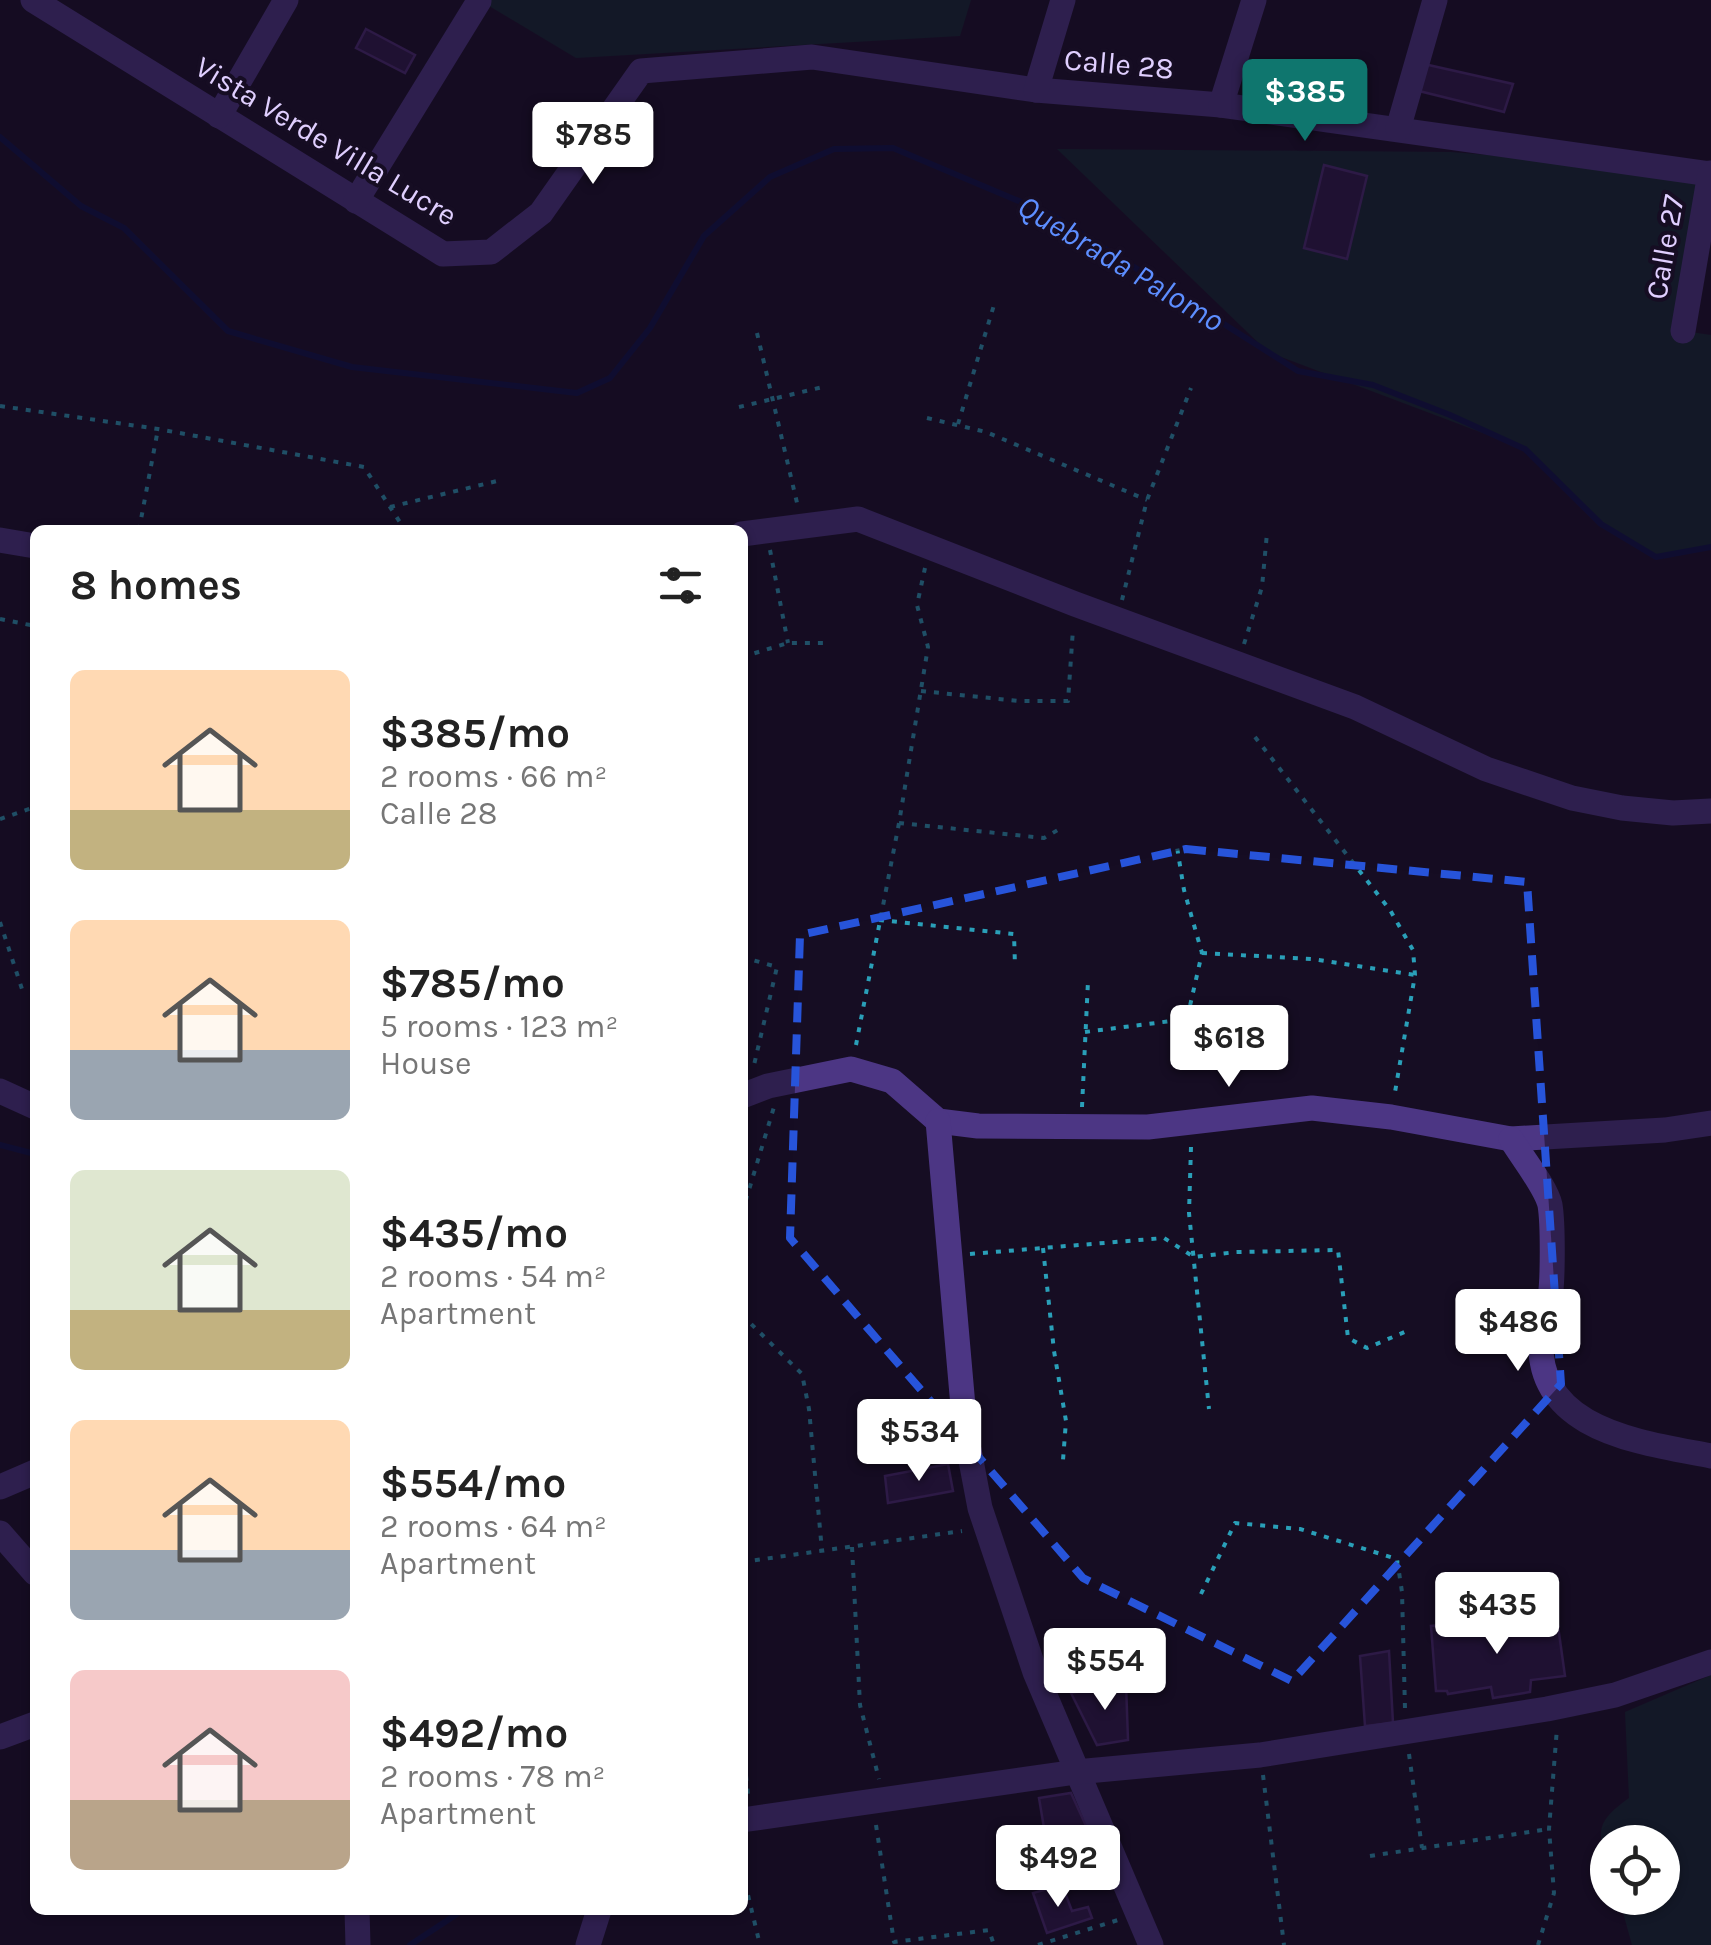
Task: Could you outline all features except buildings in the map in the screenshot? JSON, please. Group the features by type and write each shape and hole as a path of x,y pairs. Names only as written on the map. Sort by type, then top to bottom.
{"street":[{"name":"Vista Verde Villa Lucre","path":"33,0 443,254 490,252 541,213 640,70"},
{"path":"220,116 286,0"},
{"path":"1036,90 1064,0"},
{"path":"1220,105 1254,0"},
{"path":"1398,128 1435,0"},
{"path":"356,200 478,1"},
{"name":"Calle 28","path":"640,70 812,57 1036,90 1220,105 1398,128 1711,174"},
{"name":"Calle 27","path":"1684,330 1711,174"},
{"path":"754,532 858,520 1355,707 1486,769 1572,798 1656,811 1711,811"},
{"path":"0,540 30,545"},
{"path":"748,1094 768,1086 851,1070 892,1082 938,1122 978,1126 1148,1127 1312,1108 1510,1138 1665,1130 1711,1123"},
{"path":"0,1091 30,1105"},
{"path":"938,1122 965,1429 986,1527 1035,1672 1151,1945"},
{"path":"1510,1138 1550,1203 1550,1296 1542,1330 1546,1377 1563,1402 1592,1426 1622,1439 1711,1456"},
{"path":"0,1487 30,1474"},
{"path":"0,1533 30,1567"},
{"path":"748,1820 1076,1772 1260,1755 1559,1707 1615,1694 1711,1662"},
{"path":"0,1738 30,1726"},
{"path":"357,1915 358,1945"},
{"path":"588,1945 598,1915"}],"path":[{"path":"958,424 994,305"},
{"path":"756,332 775,399 802,526"},
{"path":"739,407 827,386"},
{"path":"1118,619 1148,500 1191,388"},
{"path":"0,406 158,429 364,466 402,525"},
{"path":"927,418 986,432 1148,500"},
{"path":"140,525 158,429"},
{"path":"390,507 497,481"},
{"path":"754,532 788,643"},
{"path":"1238,662 1262,588 1266,534"},
{"path":"851,1070 900,822 928,648 918,605 929,549"},
{"path":"921,690 1019,701 1068,701 1075,604"},
{"path":"0,619 30,625"},
{"path":"748,655 788,643 825,643"},
{"path":"1255,737 1390,910 1413,950 1415,975 1391,1117"},
{"path":"0,819 30,809"},
{"path":"900,822 1044,838 1063,827"},
{"path":"1085,1032 1187,1019 1202,953 1184,890 1176,841"},
{"path":"879,920 1014,934 1015,966"},
{"path":"0,922 23,992"},
{"path":"1202,953 1312,959 1415,975"},
{"path":"748,959 777,967 748,1083"},
{"path":"1081,1126 1088,981"},
{"path":"748,1193 781,1086"},
{"path":"1191,1122 1189,1213 1209,1410"},
{"path":"950,1256 1164,1238 1194,1256 1338,1250 1348,1338 1366,1348 1407,1331"},
{"path":"1043,1248 1066,1421 1063,1460"},
{"path":"748,1322 802,1374 809,1408 822,1551"},
{"path":"1202,1594 1235,1523 1300,1529 1398,1559 1406,1732 1422,1848"},
{"path":"748,1561 986,1527"},
{"path":"852,1547 860,1706 878,1800 894,1942 989,1930 994,1945"},
{"path":"1538,1945 1554,1893 1549,1829 1559,1707"},
{"path":"1260,1755 1284,1945"},
{"path":"1370,1856 1549,1829"},
{"path":"748,1895 760,1945"},
{"path":"1038,1945 1136,1914"}],"highlighted area":[{"path":"1186,849 1527,882 1561,1384 1292,1681 1083,1578 790,1238 800,935"}],"green space":[{"path":"479,0 971,0 960,36 576,58"},
{"path":"1057,149 1451,152 1710,173 1684,331 1711,335 1711,547 1656,557 1601,524 1525,449 1268,352"},
{"path":"1711,1675 1711,1945 1632,1945 1624,1915 1680,1915 1680,1825 1603,1825 1629,1798 1625,1712"}],"waterway":[{"name":"Quebrada Palomo","path":"0,137 81,206 124,228 228,331 352,367 577,393 610,378 650,328 704,236 770,177 834,149 893,148 1052,215 1298,371 1373,385 1525,449 1601,524 1656,557 1711,547"},
{"path":"0,1145 30,1153"},
{"path":"410,1945 455,1915"}]}
